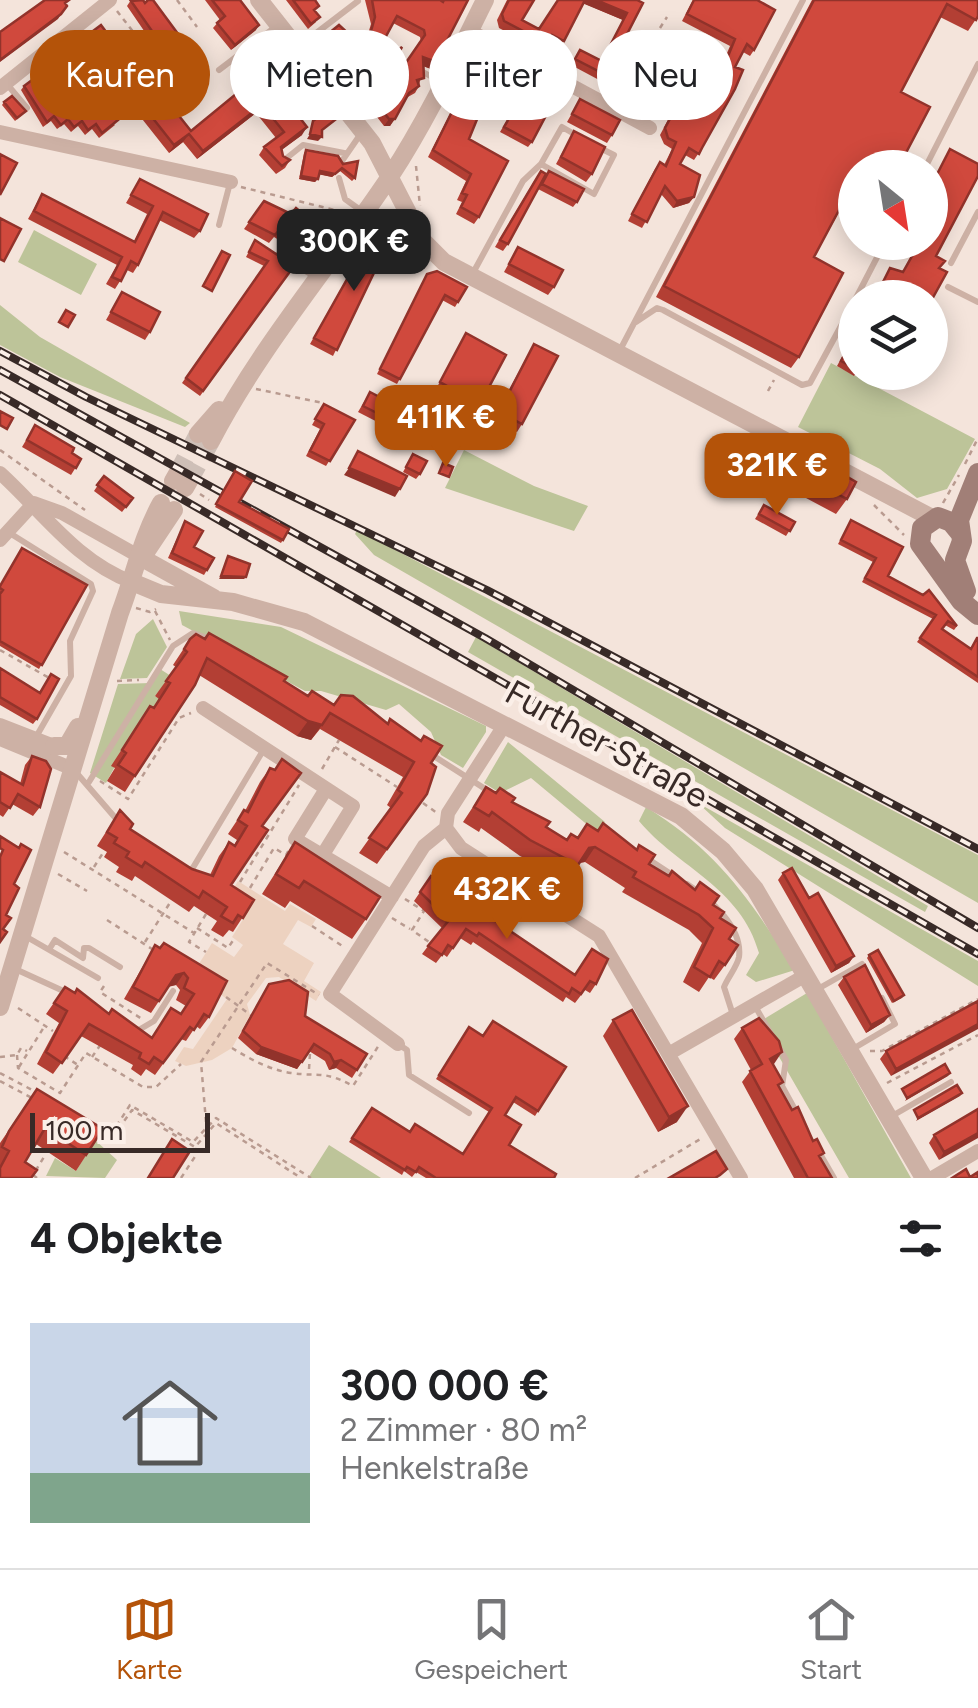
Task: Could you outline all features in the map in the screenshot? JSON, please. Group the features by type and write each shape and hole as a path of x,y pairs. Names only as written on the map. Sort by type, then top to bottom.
{"main road":[{"path":"978,459 949,510 912,537 934,561 960,602 978,615"},
{"path":"978,473 962,509 957,570 978,615"},
{"path":"936,518 952,522 959,542"},
{"path":"934,561 946,560 959,542"}],"street":[{"path":"259,0 283,30"},
{"path":"471,30 486,0"},
{"path":"75,30 112,4"},
{"path":"3,85 30,64"},
{"path":"577,89 650,128"},
{"path":"205,438 248,388 315,276 391,175 429,106"},
{"path":"354,120 391,175 414,226 432,252"},
{"path":"0,132 230,182"},
{"path":"330,257 372,235 402,240 432,252 470,278 936,518"},
{"path":"0,474 34,503 48,523 77,550 132,582"},
{"path":"854,477 908,521 912,537"},
{"path":"4,536 34,503"},
{"path":"34,503 62,513 142,558"},
{"path":"8,1007 12,968 120,613 167,506"},
{"name":"Further Straße","path":"142,558 214,598 304,622 641,794 700,831 754,889 888,1118 928,1178 978,1151"},
{"name":"Further Straße","path":"132,582 158,602 214,598"},
{"path":"120,613 158,602"},
{"path":"203,708 353,806 322,856"},
{"path":"0,726 54,746 72,742 91,711"},
{"path":"391,1040 382,1029 330,994 424,846 446,823 505,724"},
{"path":"0,739 74,769"},
{"path":"321,785 295,839 394,895"},
{"path":"446,823 461,848 598,936 741,1178"},
{"path":"670,1054 754,1004 811,982"}],"lane":[{"path":"618,353 803,0"},
{"path":"320,30 358,1"},
{"path":"220,70 279,25"},
{"path":"934,150 978,64"},
{"path":"423,72 429,75"},
{"path":"3,85 27,108"},
{"path":"470,278 522,181 541,164 562,127 579,136"},
{"path":"283,161 303,145 343,157 363,132"},
{"path":"541,164 594,194 614,155 597,146"},
{"path":"338,178 345,199 363,212"},
{"path":"219,224 230,182"},
{"path":"951,262 978,212"},
{"path":"273,253 315,276"},
{"path":"948,287 978,302"},
{"path":"635,323 657,308 663,310 802,385 810,383 838,331"},
{"path":"4,536 92,588 70,640 71,676 36,738"},
{"path":"91,779 173,646 187,635 202,634 226,648"},
{"path":"172,868 186,878 264,749"},
{"path":"423,749 495,796"},
{"path":"74,769 91,779 126,830"},
{"path":"631,848 717,906 738,945 738,960 724,987 734,1016"},
{"path":"22,935 98,978"},
{"path":"50,948 55,940 82,958 84,948 89,948 120,967"},
{"path":"811,982 862,964 870,979"},
{"path":"12,968 53,983 84,1002"},
{"path":"130,1030 147,1027 174,991"},
{"path":"853,1055 895,1024 882,998"},
{"path":"754,1004 786,1060 782,1086 808,1132"},
{"path":"391,1040 406,1050 409,1075 469,1113"},
{"path":"888,1118 951,1082"},
{"path":"816,1147 834,1178"}],"path":[{"path":"177,0 197,27"},
{"path":"112,4 132,30"},
{"path":"660,28 667,18"},
{"path":"230,182 246,190 341,214"},
{"path":"248,388 323,403"},
{"path":"0,450 82,508"},
{"path":"185,483 209,500"},
{"path":"876,508 912,537"},
{"path":"158,602 168,636"},
{"path":"0,650 64,686"},
{"path":"116,681 152,680"},
{"path":"91,779 128,800 179,718 203,708"},
{"path":"321,785 339,740"},
{"path":"335,747 399,789"},
{"path":"364,766 369,759"},
{"path":"232,875 240,881 292,795"},
{"path":"272,799 285,810"},
{"path":"417,800 446,823"},
{"path":"251,837 263,844"},
{"path":"250,888 274,848 286,854 295,839"},
{"path":"94,868 107,847"},
{"path":"62,851 213,941 228,948 234,939"},
{"path":"58,874 87,891"},
{"path":"394,895 424,911 412,930"},
{"path":"144,944 174,897"},
{"path":"206,952 189,942 209,908"},
{"path":"383,912 434,946"},
{"path":"107,920 159,953"},
{"path":"312,926 356,954"},
{"path":"207,1125 201,1062 266,963 315,996 330,994"},
{"path":"109,978 100,992 150,1024 147,1027"},
{"path":"208,985 258,1020"},
{"path":"853,1055 882,1051 978,1000"},
{"path":"8,1007 56,1032 58,1027"},
{"path":"18,1068 45,1026"},
{"path":"874,1092 978,1035"},
{"path":"232,1048 294,1074 331,1075 353,1086 391,1040"},
{"path":"92,1057 102,1043"},
{"path":"18,1068 21,1048 29,1051"},
{"path":"247,1057 252,1048"},
{"path":"302,1052 310,1054 310,1072"},
{"path":"18,1068 60,1093 86,1054 143,1088 156,1087 181,1064"},
{"path":"63,1055 78,1066"},
{"path":"0,1058 17,1056"},
{"path":"166,1062 174,1068"},
{"path":"331,1075 335,1069"},
{"path":"0,1072 48,1100"},
{"path":"0,1081 32,1098"},
{"path":"94,1130 110,1136 130,1105 194,1144"},
{"path":"181,1178 196,1155 194,1144 216,1118 311,1178"},
{"path":"207,1125 216,1124 300,1178"},
{"path":"635,1178 714,1131"},
{"path":"37,1178 33,1175 44,1157"}],"green space":[{"path":"34,230 97,264 81,295 18,262"},
{"path":"0,305 40,337 190,423 185,427 60,377 0,345"},
{"path":"831,363 838,367 838,390 882,390 975,439 947,489 917,498 880,469 798,427"},
{"path":"464,450 534,486 588,506 574,531 445,488"},
{"path":"357,530 978,855 978,903 374,555 355,534"},
{"path":"179,611 281,627 486,726 486,732 463,768 441,755 431,732 399,704 386,710 321,691 305,691 182,625"},
{"path":"153,619 167,647 147,678 120,679 136,634"},
{"path":"476,637 928,906 925,912 468,652"},
{"path":"160,669 171,676 155,696 160,699 147,718 139,722 106,783 90,773 118,684 151,683"},
{"path":"508,742 605,822 596,832 531,778 500,793 484,783"},
{"path":"698,803 978,961 978,986 725,828"},
{"path":"646,807 694,842 731,879 795,970 756,982 746,975 759,953 750,930 723,894 639,821"},
{"path":"807,993 911,1178 849,1178 759,1022"},
{"path":"95,1140 117,1160 105,1178 46,1176 55,1158 76,1171"},
{"path":"329,1145 381,1178 308,1178"}],"shaded area":[{"path":"238,881 285,911 290,904 316,919 311,927 298,920 283,944 314,963 304,981 321,992 316,1001 279,977 266,978 247,1004 250,1015 232,1048 212,1060 186,1066 175,1061 184,1047 193,1049 227,999 192,975 212,943 234,957 243,945 232,937 247,913 226,901"}],"building":[{"path":"45,0 69,0 61,14 40,30 30,30 30,37 0,60 0,32"},
{"path":"153,0 175,30 151,30 131,1"},
{"path":"212,0 240,0 259,25 253,30 230,30 230,39 217,23 225,16"},
{"path":"293,0 315,0 319,6 314,10 320,17 311,24"},
{"path":"372,0 468,0 453,30 429,30 429,59 423,57 424,78 417,80 419,86 409,93 409,58 425,35 424,30 397,16 389,30 371,30 375,17"},
{"path":"509,0 534,0 522,20 539,29 558,0 585,0 570,30 521,30 504,21 502,14"},
{"path":"596,0 643,3 629,30 618,30 627,13"},
{"path":"694,0 757,0 775,10 754,50 747,44 735,67 743,70 733,93 733,30 718,30 687,14"},
{"path":"814,0 978,0 976,20 947,4 901,92 930,107 907,150 838,150 838,212 814,257 843,273 799,357 664,286"},
{"path":"580,50 597,58 597,70 577,60"},
{"path":"12,96 26,111 17,118 4,102"},
{"path":"230,99 230,120 243,120 203,151 189,134 174,145 154,120 182,120 191,131 210,120 210,115"},
{"path":"580,99 597,108 597,120 620,120 612,135 577,117"},
{"path":"69,120 118,120 102,133 96,124 88,130 82,121 74,127"},
{"path":"274,120 302,120 307,127 281,147 283,156 290,160 282,166 264,147 284,132"},
{"path":"335,120 322,130 322,137 310,134 313,121"},
{"path":"448,120 477,120 469,139 508,161 479,217 461,207 467,195 462,193 471,174 433,150"},
{"path":"508,120 544,120 532,142 504,127"},
{"path":"669,120 718,120 699,154 689,148 680,164 700,175 694,197 677,201 665,186 647,222 632,214 660,162 666,166 676,142 668,138 665,128"},
{"path":"574,131 605,147 592,174 561,157"},
{"path":"950,149 978,164 978,176 948,233"},
{"path":"306,150 338,156 343,164 358,161 355,178 342,168 335,174 320,171 318,179 301,176"},
{"path":"0,154 17,163 0,195"},
{"path":"541,171 546,174 508,244 500,240"},
{"path":"549,171 584,189 577,202 542,184"},
{"path":"140,179 208,214 200,231 163,212 138,265 131,261 121,281 112,277 122,257 34,211 42,194 135,242 153,206 131,195"},
{"path":"264,201 291,214 296,208 308,218 312,211 322,221 309,240 296,231 292,237 280,229 275,235 249,222"},
{"path":"0,218 21,229 4,261 0,259"},
{"path":"255,240 294,266 203,391 186,378 268,261 249,252"},
{"path":"388,244 410,256 405,266 383,254 337,350 314,338 364,249 372,252 376,245"},
{"path":"518,247 563,270 554,287 509,264"},
{"path":"222,251 230,255 212,291 203,286"},
{"path":"910,260 943,260 939,268 947,272 943,280 884,280 890,268 903,272"},
{"path":"437,271 467,287 458,302 445,295 400,379 380,369 427,274"},
{"path":"122,292 160,312 150,332 111,312"},
{"path":"66,310 75,315 68,327 59,322"},
{"path":"466,333 506,355 480,404 440,382"},
{"path":"534,344 558,356 522,424 499,412"},
{"path":"370,392 412,414 421,396 431,401 421,420 442,430 435,442 363,406"},
{"path":"324,404 355,420 330,461 310,451 324,424 315,419"},
{"path":"0,411 13,418 7,429 0,425"},
{"path":"35,425 74,448 72,453 81,459 76,468 27,440"},
{"path":"800,449 856,482 847,499 792,466"},
{"path":"358,451 407,476 400,489 349,468"},
{"path":"413,454 427,461 420,474 406,467"},
{"path":"443,463 453,467 449,477 439,473"},
{"path":"235,471 252,481 239,502 289,529 283,540 216,504"},
{"path":"104,476 133,498 126,507 97,485"},
{"path":"764,505 795,522 790,531 759,514"},
{"path":"851,520 903,547 888,576 923,595 929,590 957,626 948,621 942,629 971,649 978,638 978,677 920,638 936,615 865,578 876,558 841,540"},
{"path":"185,521 203,531 194,547 214,558 207,570 172,553"},
{"path":"22,548 87,585 42,665 0,641 0,586"},
{"path":"228,556 250,564 246,577 221,576"},
{"path":"209,633 287,677 284,681 308,696 312,691 334,705 341,695 353,696 388,724 390,719 421,741 424,736 442,746 431,763 436,767 427,794 387,849 369,838 402,793 398,790 414,762 330,713 322,725 308,721 207,658 195,685 135,776 118,765 126,753 122,750 170,683 166,681 187,652 184,649 190,639 196,634 205,639"},
{"path":"0,668 40,693 51,674 59,679 37,719 0,697"},
{"path":"32,756 46,761 51,769 40,807 18,794 10,808 0,802 0,772 23,785"},
{"path":"282,759 301,773 262,826 268,830 231,885 254,900 243,918 238,915 233,923 221,916 227,907 203,891 199,898 145,862 142,867 126,857 129,852 114,843 117,838 107,832 120,810 133,824 130,829 192,869 213,876 229,842 235,846 247,826 238,820 244,810 248,812 270,768 275,770"},
{"path":"486,787 496,793 500,788 515,798 512,802 550,822 546,827 567,840 571,834 578,838 587,824 598,831 603,823 637,850 639,845 655,855 649,864 669,876 672,871 695,890 700,882 719,896 713,905 724,912 720,918 736,928 729,939 738,945 725,965 719,961 710,977 694,967 713,928 699,915 633,877 636,872 595,847 589,848 578,865 530,840 492,812 489,816 474,807"},
{"path":"0,836 19,848 21,844 31,850 14,884 19,888 6,915 11,918 0,942 3,850"},
{"path":"295,842 380,897 366,919 304,881 299,888 276,874"},
{"path":"792,868 809,898 818,893 854,956 836,966 783,873"},
{"path":"431,876 445,885 441,890 451,896 448,900 471,914 488,916 575,975 592,949 608,959 596,984 590,981 581,994 572,988 569,994 479,933 477,936 466,929 453,948 448,945 442,955 428,946 449,920 420,892"},
{"path":"164,943 227,981 209,1017 204,1014 194,1030 190,1027 163,1063 154,1057 149,1064 139,1058 141,1053 89,1024 62,1063 46,1052 67,1011 54,1003 65,987 75,993 77,989 109,1014 112,1009 152,1038 171,1008 181,1014 194,994 184,988 188,978 184,973 176,975 159,1001 133,987 155,945 160,948"},
{"path":"878,950 904,995 894,1001 869,955"},
{"path":"865,965 890,1015 871,1025 844,977"},
{"path":"289,980 308,992 305,1016 367,1054 357,1070 341,1060 334,1062 330,1054 314,1044 302,1062 261,1047 243,1031 269,984"},
{"path":"978,1001 978,1024 896,1069 886,1051"},
{"path":"632,1010 688,1106 669,1117 613,1020"},
{"path":"759,1018 779,1041 782,1052 770,1059 783,1082 778,1085 792,1110 798,1107 813,1141 817,1139 824,1153 819,1156 832,1178 808,1178 750,1071 762,1064 742,1028"},
{"path":"493,1021 566,1067 538,1111 516,1097 505,1115 521,1125 509,1145 556,1174 554,1178 436,1178 419,1167 416,1172 407,1167 405,1170 352,1138 372,1108 410,1132 415,1124 463,1154 492,1108 439,1075 469,1027 483,1036"},
{"path":"945,1064 950,1073 907,1098 902,1089"},
{"path":"957,1085 962,1093 918,1118 914,1110"},
{"path":"37,1089 103,1129 86,1155 45,1128 25,1162 37,1170 31,1178 0,1178 0,1168 9,1151 2,1147"},
{"path":"978,1109 978,1133 944,1152 934,1135"},
{"path":"172,1139 190,1151 173,1178 148,1178"},
{"path":"716,1151 727,1169 715,1178 669,1178"},
{"path":"966,1169 970,1177 978,1172 978,1178 952,1178"}],"tunnel":[{"path":"177,474 198,434"},
{"path":"189,481 211,441"}],"railway":[{"path":"0,351 86,397 487,590 978,849"},
{"path":"0,370 485,638 978,928"},
{"path":"0,395 978,954"}]}
